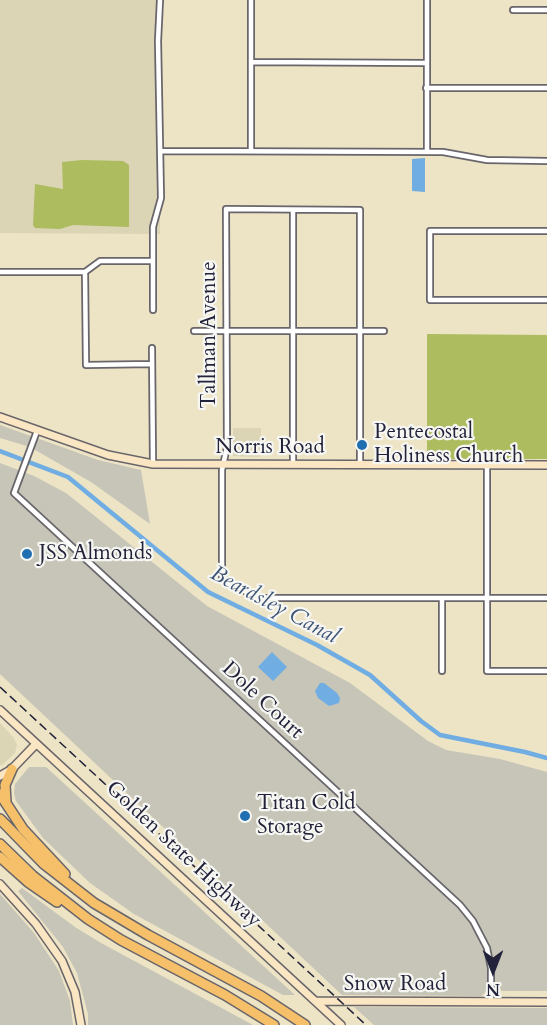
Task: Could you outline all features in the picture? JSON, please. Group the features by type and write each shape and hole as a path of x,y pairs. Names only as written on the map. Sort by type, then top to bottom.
{"highway":[{"path":"6,804 5,785 12,769"},
{"path":"0,794 22,829 94,903"},
{"path":"0,819 44,864 94,903 140,931 261,996 305,1025"},
{"path":"0,844 33,876 88,919"},
{"path":"0,857 50,898 121,940 225,995 274,1025"}],"street":[{"path":"153,310 153,227 161,198 158,41 160,0"},
{"path":"251,0 251,151"},
{"path":"427,0 427,152"},
{"path":"513,9 547,10"},
{"path":"251,62 426,63"},
{"path":"426,88 547,88"},
{"path":"161,151 427,152 487,160 547,161"},
{"name":"Tallman Avenue","path":"293,210 226,209 227,447 223,464 222,578 257,598 442,598"},
{"path":"293,464 293,210 360,210 360,465"},
{"path":"547,231 430,231 430,300 547,300"},
{"path":"0,272 85,272 100,261 153,261"},
{"path":"85,272 86,364 152,364"},
{"path":"194,331 384,331"},
{"path":"152,348 153,464"},
{"name":"Norris Road","path":"0,417 108,455 153,464 547,465"},
{"name":"Dole Court","path":"37,430 14,493 466,911 479,929 487,948 491,1002"},
{"path":"487,465 487,671 547,671"},
{"path":"442,671 442,598 547,598"},
{"name":"Golden State Highway","path":"0,710 341,1025"},
{"path":"0,776 12,769 36,744"},
{"path":"0,884 48,940 62,961 75,992 81,1025"},
{"name":"Snow Road","path":"315,1001 547,1002"}],"shaded area":[{"path":"0,0 158,0 160,234 0,233"},
{"path":"0,425 98,460 141,470 150,524 91,482 30,447 0,438"},
{"path":"233,428 261,428 260,457 233,456"},
{"path":"0,463 34,476 66,493 207,606 350,683 428,741 446,750 500,759 547,772 547,991 502,991 497,986 488,986 481,996 342,995 0,674"},
{"path":"0,723 17,745 15,753 2,765 0,765"},
{"path":"29,767 46,767 295,995 283,995 134,914 90,883 43,838 16,801 15,784"},
{"path":"22,888 101,943 253,1025 88,1025 88,1014 77,973 63,947 18,891"},
{"path":"0,894 34,933 59,971 70,1001 73,1025 0,1025"},
{"path":"354,1007 547,1008 547,1025 374,1025"}],"green space":[{"path":"123,161 129,165 129,227 73,225 60,229 35,228 33,225 35,184 63,189 62,162"},
{"path":"427,334 547,335 547,459 427,459"}],"water":[{"path":"425,158 425,192 412,191 412,159"},
{"path":"272,652 287,667 273,681 258,667"},
{"path":"320,683 324,683 337,693 340,698 339,703 329,706 318,698 315,691"}],"waterway":[{"name":"Beardsley Canal","path":"0,451 68,477 208,592 317,645 370,675 440,735 547,758"}],"railway":[{"path":"0,687 366,1025"}],"place":[{"name":"Pentecostal Holiness Church","path":"362,445"},
{"name":"JSS Almonds","path":"27,554"},
{"name":"Titan Cold Storage","path":"245,816"}]}
